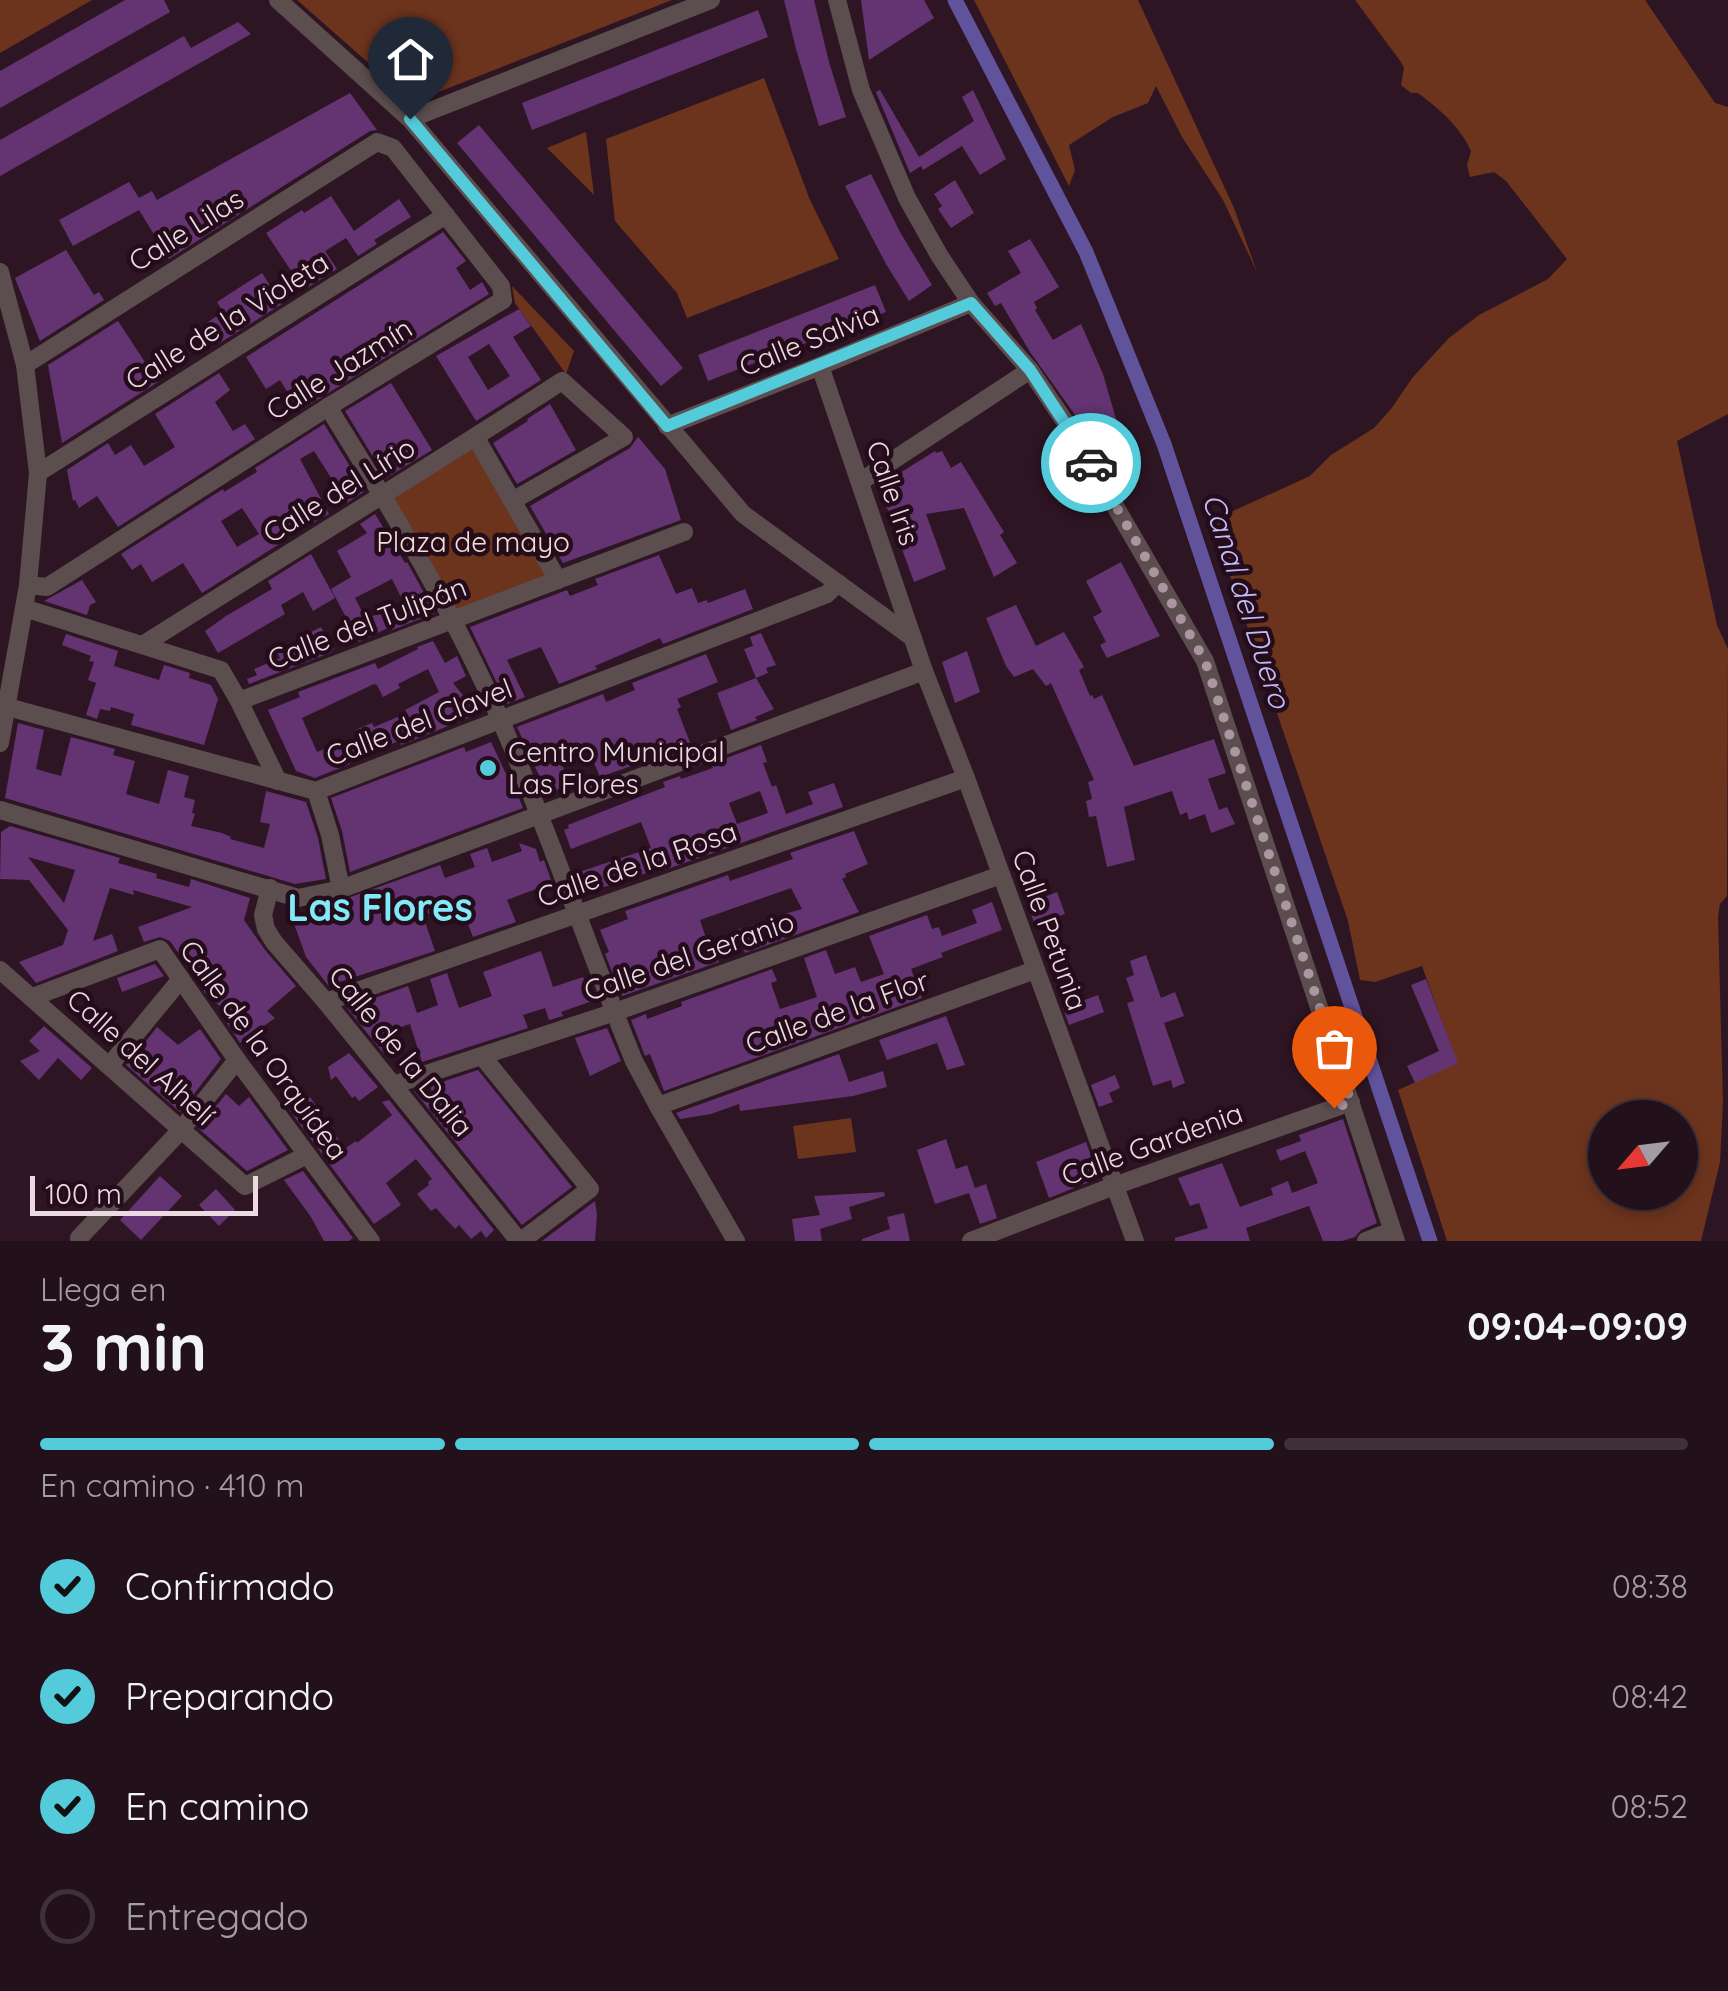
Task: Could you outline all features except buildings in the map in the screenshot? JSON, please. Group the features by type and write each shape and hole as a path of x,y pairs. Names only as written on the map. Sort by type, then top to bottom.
{"street":[{"path":"278,0 410,119 743,514 914,638"},
{"path":"410,119 710,0"},
{"path":"837,0 861,90 907,198 971,303 1030,370 1090,462 1205,661 1394,1236 1366,1241"},
{"name":"Calle Jazmín","path":"28,584 47,586 502,300 500,286 446,215 392,148 377,142"},
{"name":"Calle Lilas","path":"25,365 377,142"},
{"name":"Calle de la Violeta","path":"38,473 446,215"},
{"path":"0,272 25,365 38,473 28,584 3,705 0,743"},
{"name":"Calle Salvia","path":"667,426 971,303"},
{"name":"Calle Iris","path":"820,366 914,638"},
{"path":"860,482 1030,370"},
{"name":"Calle del Lírio","path":"144,644 562,381 624,437 512,501"},
{"path":"328,408 452,619 500,720 634,1061 736,1241"},
{"path":"476,438 558,580"},
{"name":"Calle del Tulipán","path":"239,701 684,532"},
{"name":"Calle del Clavel","path":"3,705 316,791 827,594 838,583"},
{"path":"24,608 221,670 278,781"},
{"name":"Calle Petunia","path":"914,638 1135,1241"},
{"path":"0,810 298,898 342,890 924,671"},
{"name":"Calle de la Rosa","path":"326,1002 966,778"},
{"path":"316,791 342,890"},
{"name":"Calle del Geranio","path":"393,1085 614,1012 1000,875"},
{"name":"Calle de la Dalia","path":"270,888 263,915 266,929 520,1241"},
{"name":"Calle de la Orquídea","path":"32,997 160,949 371,1241"},
{"name":"Calle del Alhelí","path":"0,970 244,1186 307,1155"},
{"name":"Calle de la Flor","path":"658,1106 1035,970"},
{"path":"110,1066 181,979"},
{"path":"482,1056 590,1189 520,1241"},
{"path":"79,1238 181,1130 237,1060"},
{"name":"Calle Gardenia","path":"971,1241 994,1237 1114,1186 1351,1102"}],"green space":[{"path":"0,0 92,0 0,53"},
{"path":"297,0 672,0 413,102"},
{"path":"974,0 1138,0 1234,208 1257,272 1223,200 1182,137 1156,86 1148,103 1113,117 1069,145 1075,170 1069,186"},
{"path":"1355,0 1645,0 1715,103 1728,107 1728,414 1677,441 1717,625 1728,649 1727,896 1720,904 1718,917 1723,1102 1720,1162 1701,1241 1447,1241 1398,1090 1457,1063 1422,966 1375,982 1360,980 1348,921 1212,523 1310,476 1331,455 1374,428 1449,338 1479,315 1548,279 1567,259 1506,181 1494,172 1470,177 1467,165 1471,151 1466,142 1441,112 1401,85 1404,68"},
{"path":"764,78 810,200 839,259 687,318 677,293 615,221 606,139"},
{"path":"586,132 594,195 547,148"},
{"path":"512,286 574,351 566,374 515,303"},
{"name":"Plaza de mayo","path":"476,438 558,580 452,619 382,494"},
{"path":"851,1118 856,1152 798,1159 793,1126"}],"waterway":[{"name":"Canal del Duero","path":"955,0 1086,252 1164,444 1430,1241"}],"way so far":[{"path":"1091,463 1205,661 1351,1102 1334,1108"}],"place":[{"name":"Centro Municipal Las Flores","path":"488,768"}],"district":[{"name":"Las Flores","path":"380,908"}],"route":[{"path":"410,119 667,426 971,303 1030,370 1091,463"}]}
